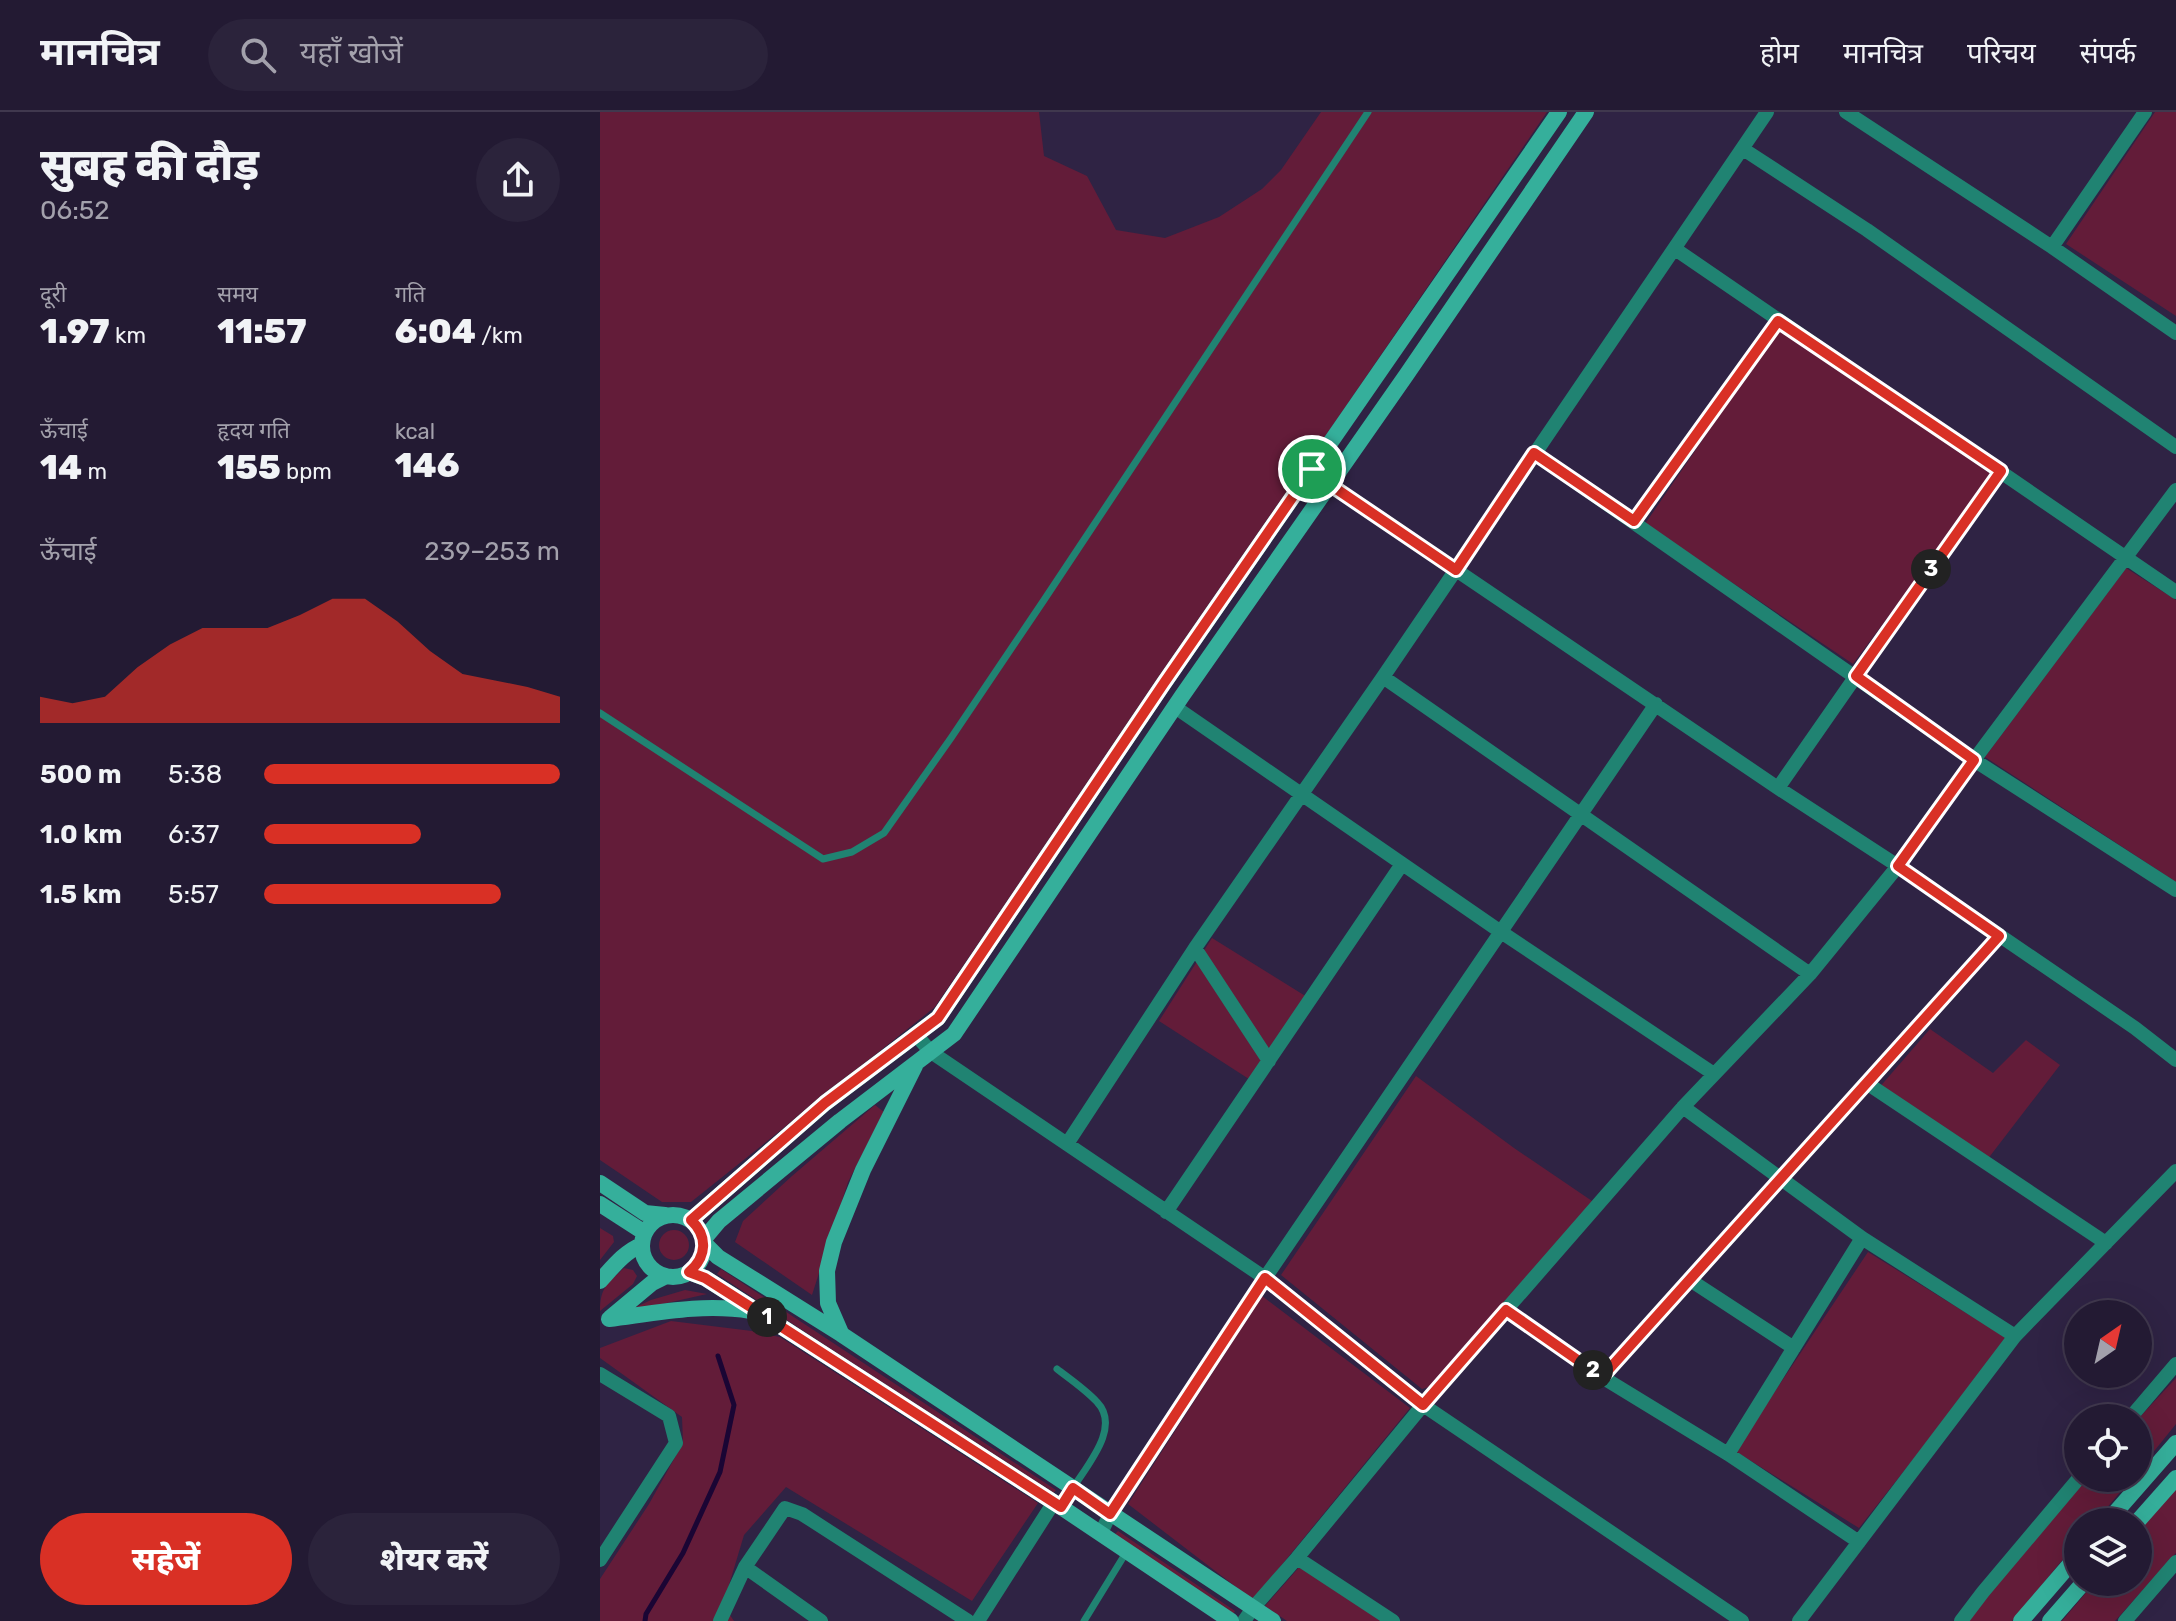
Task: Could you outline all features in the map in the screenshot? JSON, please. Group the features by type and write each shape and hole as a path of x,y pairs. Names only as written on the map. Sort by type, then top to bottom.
{"street":[{"path":"691,1220 825,1103 938,1018 1155,696 1559,112"},
{"path":"604,1321 652,1283 666,1276 689,1272 701,1258 704,1242 719,1221 840,1121 954,1034 1175,707 1586,112"},
{"path":"1067,1144 1195,948 1767,112"},
{"path":"1846,112 2052,247 2176,333"},
{"path":"2052,247 2145,112"},
{"path":"1743,149 1867,230 2176,447"},
{"path":"1675,249 2176,592"},
{"path":"1634,521 1778,321"},
{"path":"1534,453 1974,760 2176,890"},
{"path":"1312,469 1329,484 2135,1028 2176,1060"},
{"path":"1778,788 2001,471"},
{"path":"1248,1614 1423,1405 1683,1107 1810,974 1898,866 2176,490"},
{"path":"1383,677 1810,974"},
{"path":"1101,1533 1110,1514 1265,1278 1656,704"},
{"path":"1175,707 1501,932 1714,1074"},
{"path":"1166,1212 1402,864"},
{"path":"1602,1377 1999,936"},
{"path":"1195,948 1269,1061"},
{"path":"916,1035 924,1056 1067,1144 1265,1278 1423,1405 1742,1621"},
{"path":"841,1334 828,1303 827,1271 834,1242 863,1170 924,1056"},
{"path":"1868,1084 2106,1243"},
{"path":"1683,1107 1862,1238 2015,1336"},
{"path":"1799,1621 2015,1336 2176,1171"},
{"path":"600,1183 645,1213 691,1220 704,1242 718,1257 841,1334 1073,1488 1248,1614 1273,1621"},
{"path":"600,1204 643,1239 646,1261 651,1268 666,1276"},
{"path":"600,1281 643,1239 650,1224 668,1215"},
{"path":"1728,1454 1862,1238"},
{"path":"689,1272 705,1278 760,1313 1101,1533 1231,1621"},
{"path":"1690,1280 1794,1348"},
{"path":"604,1321 693,1307 728,1307 760,1313"},
{"path":"1506,1310 1602,1377 1728,1454 1859,1542"},
{"path":"2142,1404 2176,1364"},
{"path":"600,1374 669,1416 676,1443 600,1560"},
{"path":"2119,1508 2176,1443"},
{"path":"2149,1508 2176,1478"},
{"path":"978,1621 1057,1505 1073,1488"},
{"path":"1961,1621 2067,1492"},
{"path":"720,1621 745,1567 785,1508 802,1514 968,1621"},
{"path":"1297,1558 1393,1621"},
{"path":"2125,1621 2176,1562"},
{"path":"745,1567 821,1621"},
{"path":"2021,1621 2064,1571"},
{"path":"2050,1621 2072,1596"}],"lane":[{"path":"600,713 823,859 852,852 884,833 1053,588 1368,112"},
{"path":"1057,1369 1099,1403 1106,1415 1104,1436 1073,1488"},
{"path":"1084,1621 1127,1551"}],"shaded area":[{"path":"600,112 1039,112 1044,156 1087,176 1116,230 1165,238 1219,217 1262,189 1281,170 1321,112 1547,112 935,1007 691,1202 662,1202 600,1160"},
{"path":"2155,112 2176,112 2176,316 2066,244"},
{"path":"1779,328 1995,473 1853,664 1645,524"},
{"path":"2126,568 2176,600 2176,882 1985,757"},
{"path":"1212,938 1307,997 1252,1081 1159,1021"},
{"path":"1930,1029 1993,1073 2026,1040 2060,1065 1987,1160 1878,1089"},
{"path":"1416,1076 1595,1203 1436,1385 1422,1389 1281,1275"},
{"path":"875,1105 884,1112 848,1182 812,1295 735,1242 743,1221"},
{"path":"600,1228 613,1236 614,1242 600,1260"},
{"path":"674,1230 685,1234 689,1245 685,1256 674,1260 663,1256 659,1245 663,1234"},
{"path":"1868,1252 2008,1339 1859,1528 1735,1451"},
{"path":"624,1268 633,1270 637,1276 633,1284 600,1311 603,1291"},
{"path":"721,1269 1056,1490 1052,1495 717,1274"},
{"path":"685,1290 707,1294 636,1310 636,1307 651,1300"},
{"path":"1262,1296 1410,1408 1253,1600 1128,1504"},
{"path":"671,1321 780,1337 1038,1503 972,1601 786,1487 744,1535 723,1605 734,1621 600,1621 600,1579 649,1504 683,1443 682,1417 600,1358 600,1348"},
{"path":"2176,1378 2176,1424 2152,1454 2152,1404"},
{"path":"2176,1488 2176,1553 2152,1580 2152,1516"},
{"path":"2074,1492 2120,1492 2107,1508 2064,1508 2064,1558 2012,1621 1969,1621 2011,1564"},
{"path":"1118,1531 1235,1611 1232,1616 1113,1536"},
{"path":"1302,1564 1388,1621 1287,1621 1265,1606"},
{"path":"2083,1596 2137,1596 2115,1621 2062,1621"}],"waterway":[{"path":"645,1621 646,1614 683,1553 720,1472 734,1405 718,1356"}],"route":[{"path":"1778,321 2001,471 1856,676 1974,760 1898,866 1999,936 1602,1377 1506,1310 1423,1405 1265,1278 1110,1514 1073,1488 1061,1507 705,1278 689,1272 696,1266 704,1249 701,1233 691,1220 825,1103 938,1018 1312,469 1329,484 1456,570 1534,453 1634,521 1778,321"}]}
